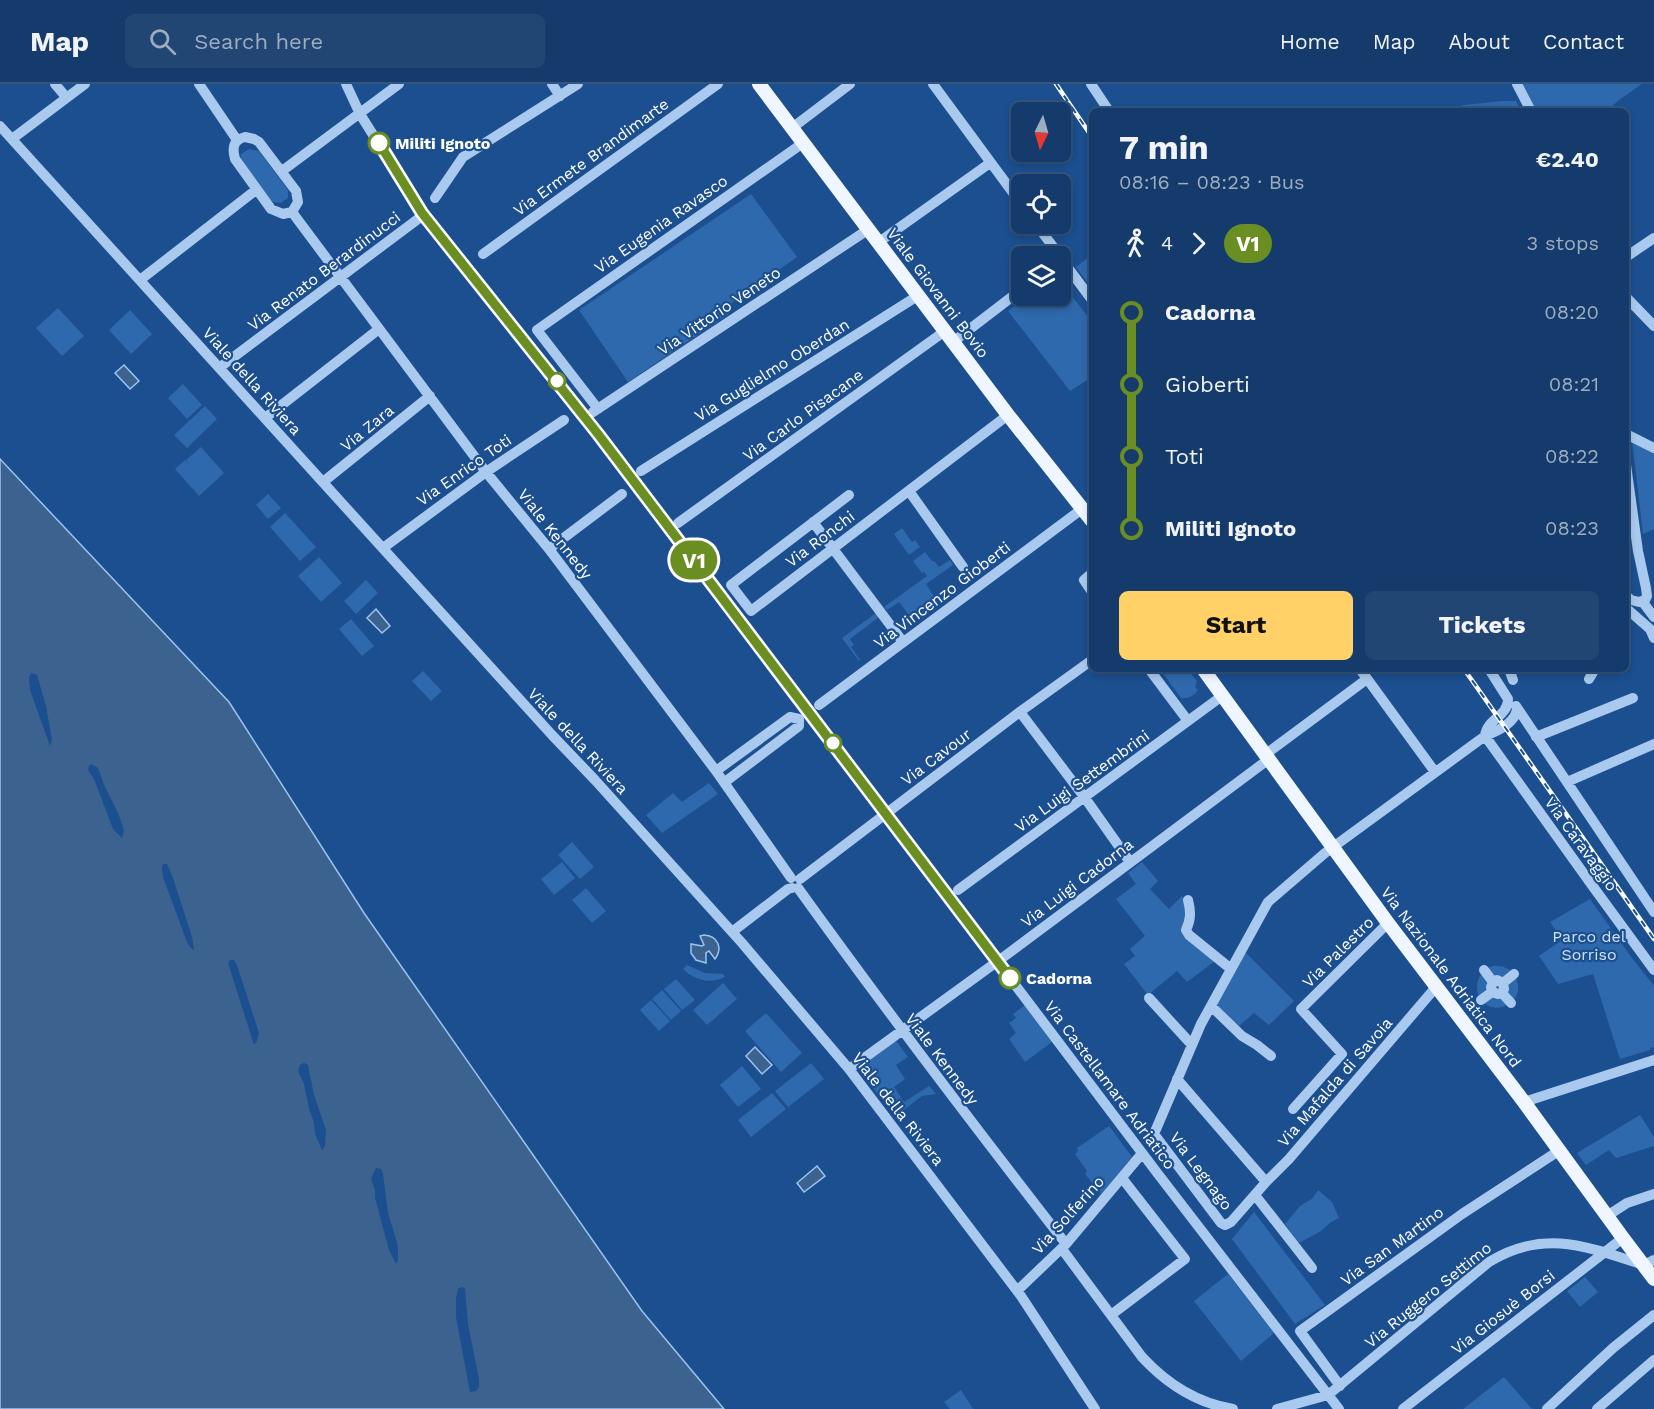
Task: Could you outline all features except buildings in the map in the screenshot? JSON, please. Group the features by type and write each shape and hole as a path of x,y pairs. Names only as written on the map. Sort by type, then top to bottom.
{"main road":[{"name":"Viale Giovanni Bovio","path":"759,84 1008,415 1089,517"},
{"name":"Via Nazionale Adriatica Nord","path":"1205,672 1388,923 1560,1150 1623,1238 1649,1262 1654,1279"}],"street":[{"path":"55,84 66,97"},
{"path":"12,139 85,84"},
{"path":"199,84 237,140"},
{"name":"Via Castellamare Adriatico","path":"346,84 360,114 422,213 585,417 1158,1174 1339,1409"},
{"path":"282,171 399,84"},
{"path":"552,84 560,96"},
{"path":"435,198 463,158 578,84"},
{"name":"Via Ermete Brandimarte","path":"483,254 718,84"},
{"path":"792,128 850,84"},
{"path":"933,84 1011,191"},
{"path":"1091,84 1107,108"},
{"path":"1517,84 1529,108"},
{"path":"1100,96 1114,108"},
{"name":"Viale della Riviera","path":"0,126 766,971 849,1069 1017,1291 1095,1409"},
{"path":"250,137 259,142 282,171 296,191 298,198 292,212 283,214 271,209 256,190 235,159 233,149 237,140 250,137"},
{"name":"Via Eugenia Ravasco","path":"598,409 537,330 803,143"},
{"path":"879,242 990,163"},
{"path":"140,280 256,190"},
{"name":"Viale Kennedy","path":"292,212 486,472 549,549 716,771 901,1029 1064,1247"},
{"name":"Via Renato Berardinucci","path":"219,368 418,219"},
{"name":"Via Vittorio Veneto","path":"585,417 869,229"},
{"path":"1043,234 1052,246"},
{"path":"1629,255 1654,238"},
{"path":"1071,272 1089,296"},
{"name":"Via Guglielmo Oberdan","path":"641,471 919,295"},
{"name":"Via Carlo Pisacane","path":"678,523 1011,296"},
{"path":"1629,300 1654,326"},
{"path":"265,418 379,329"},
{"name":"Via Zara","path":"323,482 430,396"},
{"name":"Via Ronchi","path":"813,522 731,585 751,611 1008,415"},
{"name":"Via Enrico Toti","path":"383,548 486,472 564,420"},
{"path":"1629,436 1654,448"},
{"path":"1629,487 1647,596 1642,602"},
{"path":"909,491 963,567"},
{"path":"549,549 622,494"},
{"path":"849,495 813,522 903,642"},
{"name":"Via Vincenzo Gioberti","path":"819,705 1082,509"},
{"path":"1089,576 1084,580 1089,588"},
{"path":"1629,598 1642,602 1654,617"},
{"path":"1629,611 1650,629 1654,638"},
{"name":"Via Cavour","path":"732,932 886,813 1089,662"},
{"path":"1151,672 1188,721"},
{"path":"1362,672 1435,772"},
{"name":"Via Caravaggio","path":"1491,672 1516,713 1536,737 1654,912"},
{"name":"Via Caravaggio","path":"1496,672 1516,713"},
{"path":"1510,672 1513,680"},
{"path":"1589,680 1593,672"},
{"name":"Via Luigi Cadorna","path":"849,1069 1130,862 1367,679"},
{"name":"Via Luigi Settembrini","path":"958,890 1222,696"},
{"path":"1536,737 1633,698"},
{"path":"1020,712 1130,862"},
{"path":"1266,1182 1177,1079 1211,1006 1268,902 1333,847 1485,736 1497,731 1515,718 1516,713"},
{"path":"716,771 790,717 799,719 799,726 724,782"},
{"name":"Via Caravaggio","path":"1485,736 1654,970"},
{"name":"Via Caravaggio","path":"1567,782 1654,744"},
{"path":"1188,900 1191,912 1186,930 1231,969"},
{"name":"Via Palestro","path":"1293,1109 1342,1054 1301,1009 1388,923"},
{"path":"1484,970 1511,1003"},
{"path":"1481,1000 1514,974"},
{"name":"Via Mafalda di Savoia","path":"1225,1225 1231,1222 1289,1159 1436,987"},
{"path":"1149,998 1192,1045"},
{"path":"1211,1006 1242,1036 1271,1056"},
{"path":"1524,1102 1654,1060"},
{"name":"Via Legnago","path":"1177,1079 1154,1134 1221,1223 1225,1225"},
{"name":"Via San Martino","path":"1340,1386 1300,1331 1462,1214 1560,1150"},
{"name":"Via Solferino","path":"1017,1291 1064,1247 1139,1157"},
{"path":"1111,1316 1185,1259 1122,1178"},
{"path":"1607,1216 1627,1203 1654,1194"},
{"path":"1255,1195 1312,1268"},
{"name":"Via Giosuè Borsi","path":"1403,1409 1623,1238"},
{"name":"Via Ruggero Settimo","path":"1277,1409 1328,1395 1483,1267 1503,1254 1539,1243 1569,1244 1649,1262"},
{"path":"1064,1247 1111,1316 1152,1368 1192,1397 1233,1409"},
{"path":"1547,1409 1654,1315"},
{"path":"1598,1409 1654,1360"}],"green space":[{"path":"1517,84 1642,84 1610,108 1529,108"},
{"path":"1516,101 1520,108 1458,108 1463,105"},
{"path":"249,149 259,151 288,190 288,198 281,203 272,202 241,161 241,154"},
{"path":"751,194 797,257 726,307 730,313 628,382 579,310"},
{"path":"1089,257 1089,285 1076,267"},
{"path":"1071,295 1089,318 1089,379 1070,391 1008,311 1015,306 1071,306"},
{"path":"58,308 84,336 62,356 36,328"},
{"path":"130,310 152,334 131,354 109,330"},
{"path":"183,384 202,405 187,419 168,398"},
{"path":"205,406 217,419 187,448 174,435"},
{"path":"1632,441 1654,450 1654,529 1643,534"},
{"path":"201,447 224,473 199,496 175,469 185,460 190,466 186,460"},
{"path":"268,494 281,508 268,519 256,505"},
{"path":"285,513 316,547 300,561 270,527"},
{"path":"902,528 912,542 915,540 920,547 909,555 894,534"},
{"path":"925,552 939,567 950,560 953,565 926,584 937,601 912,619 899,602 887,610 884,607 927,576 913,561"},
{"path":"319,557 342,583 321,602 298,576"},
{"path":"366,580 378,593 356,614 344,601"},
{"path":"876,613 879,617 850,639 854,645 851,647 859,661 842,638"},
{"path":"351,619 374,646 362,656 339,629"},
{"path":"423,671 442,691 431,701 412,681"},
{"path":"1162,672 1190,672 1197,681 1195,687 1198,690 1195,694 1181,698"},
{"path":"709,783 718,794 662,833 646,815 673,793 682,802"},
{"path":"572,842 594,867 580,879 558,855"},
{"path":"562,862 575,878 554,895 541,879"},
{"path":"1142,862 1158,881 1150,889 1169,909 1182,896 1185,899 1186,926 1215,961 1187,982 1177,971 1148,995 1124,964 1135,956 1130,949 1145,936 1116,899 1136,884 1128,873"},
{"path":"586,888 606,911 592,923 572,900"},
{"name":"Parco del Sorriso","path":"1590,899 1654,986 1654,1047 1620,1059 1593,974 1558,984 1539,956 1562,940 1550,922"},
{"path":"1245,952 1294,1001 1269,1025 1254,1013 1239,1026 1215,1003"},
{"path":"687,965 705,973 723,974 725,977 708,981 698,979 683,969"},
{"path":"1493,966 1510,970 1518,983 1516,998 1502,1007 1486,1004 1478,992 1479,977"},
{"path":"676,979 695,1000 682,1010 664,989"},
{"path":"723,983 737,999 707,1025 693,1010"},
{"path":"662,990 681,1011 671,1020 652,999"},
{"path":"651,1000 670,1021 659,1031 640,1010"},
{"path":"1025,1005 1052,1042 1025,1062 1009,1039 1016,1033 1009,1023 1016,1018 1013,1014"},
{"path":"766,1013 802,1053 781,1072 745,1031"},
{"path":"894,1038 908,1057 896,1065 905,1079 894,1087 904,1102 929,1086 936,1094 922,1096 896,1116 856,1067"},
{"path":"811,1063 824,1079 788,1107 775,1091"},
{"path":"742,1066 761,1089 738,1107 720,1085"},
{"path":"772,1093 786,1109 751,1137 738,1120"},
{"path":"1640,1115 1654,1137 1654,1146 1616,1158 1609,1150 1586,1165 1577,1153"},
{"path":"1109,1126 1132,1157 1101,1194 1085,1174 1087,1171 1075,1154 1078,1151 1077,1148"},
{"path":"1318,1190 1332,1202 1339,1218 1299,1243 1285,1224 1300,1206 1313,1198"},
{"path":"1254,1212 1325,1305 1295,1324 1232,1239"},
{"path":"1228,1274 1274,1333 1241,1361 1194,1301"},
{"path":"1585,1277 1598,1292 1580,1307 1567,1291"},
{"path":"1504,1377 1532,1409 1463,1409"},
{"path":"961,1390 973,1409 950,1409 944,1402"}],"shaded area":[{"path":"124,365 139,381 130,389 115,373"},
{"path":"0,459 229,702 364,913 642,1311 724,1409 0,1409"},
{"path":"376,609 390,626 382,633 367,618"},
{"path":"704,935 716,940 719,947 715,959 709,951 706,953 706,963 696,960 691,953 691,944 704,945 700,936"},
{"path":"755,1047 772,1065 762,1074 746,1056"},
{"path":"817,1166 825,1176 804,1192 797,1183"}],"pier":[{"path":"31,673 37,675 46,706 52,740 50,746 30,690"},
{"path":"91,764 98,768 118,813 124,830 122,838 113,829 94,779 88,770"},
{"path":"163,864 167,864 173,878 194,950 187,942 163,877"},
{"path":"234,960 237,965 259,1033 254,1045 228,963"},
{"path":"304,1063 308,1065 314,1095 326,1130 325,1146 322,1150 315,1134 304,1084 298,1071 300,1065"},
{"path":"376,1168 381,1169 383,1174 388,1213 398,1246 396,1264 389,1250 371,1179"},
{"path":"465,1288 468,1324 479,1379 479,1387 476,1391 470,1392 456,1317 456,1298 458,1289"}],"railway":[{"path":"1056,84 1089,133"},
{"path":"1466,672 1654,939"}],"bus line":[{"name":"V1","path":"379,143 422,213 565,391 1010,978"}],"place":[{"name":"Militi Ignoto","path":"379,143"},
{"name":"Cadorna","path":"1010,978"}]}
